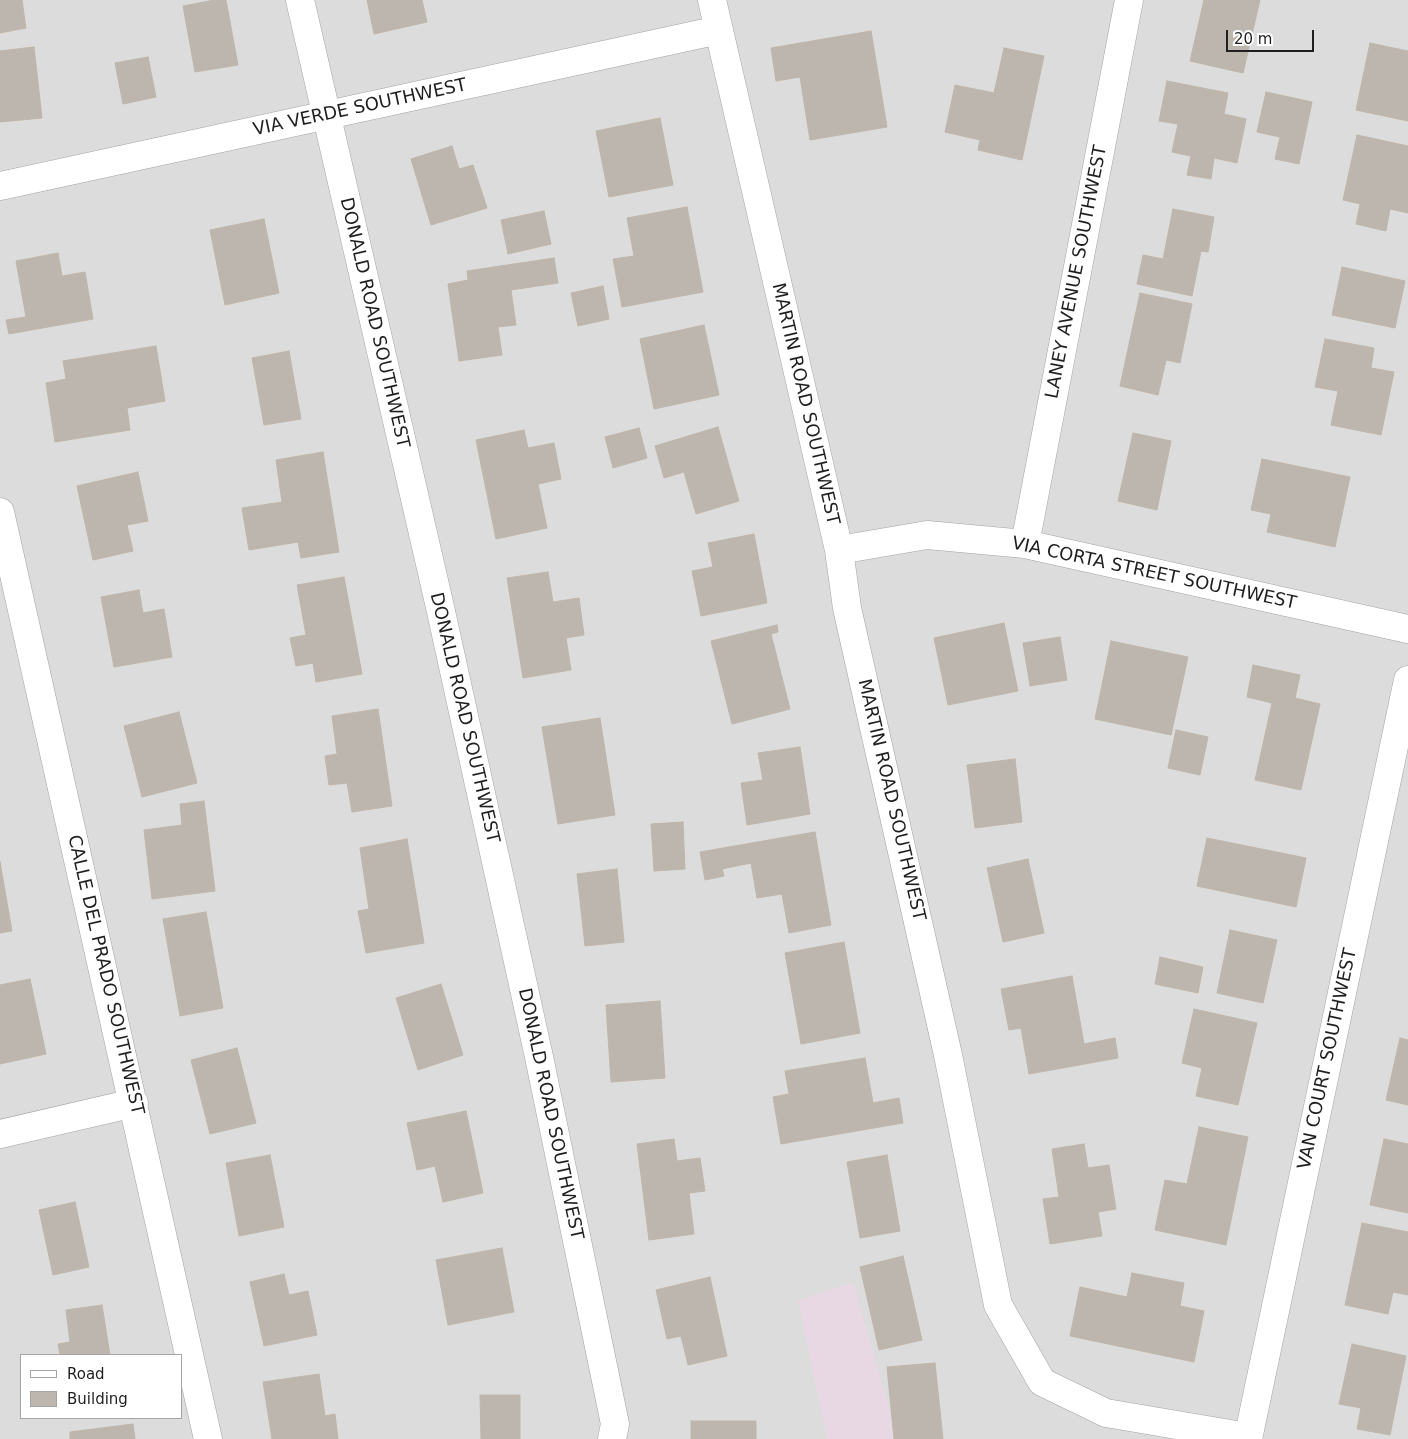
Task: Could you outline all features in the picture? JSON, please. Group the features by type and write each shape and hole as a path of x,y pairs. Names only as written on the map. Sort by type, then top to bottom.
{"street":[{"name":"DONALD ROAD SOUTHWEST","path":"300,0 440,607 540,1057 615,1424 612,1439"},
{"name":"MARTIN ROAD SOUTHWEST","path":"712,0 839,550 847,608 948,1055 998,1305 1042,1382 1106,1413 1248,1438"},
{"name":"LANEY AVENUE SOUTHWEST","path":"1025,544 1129,0"},
{"name":"VIA VERDE SOUTHWEST","path":"0,186 720,30"},
{"name":"CALLE DEL PRADO SOUTHWEST","path":"0,512 208,1439"},
{"name":"VIA CORTA STREET SOUTHWEST","path":"839,550 927,535 1025,544 1408,630"},
{"name":"VAN COURT SOUTHWEST","path":"1248,1438 1408,680"},
{"path":"0,1134 134,1103"}],"shaded area":[{"path":"0,0 1408,0 1408,1439 0,1439"},
{"path":"853,1283 898,1439 827,1439 798,1300"}],"building":[{"path":"0,0 22,0 26,28 0,33"},
{"path":"214,0 226,0 238,65 195,72 183,6"},
{"path":"367,0 422,0 427,22 374,34"},
{"path":"1204,0 1260,0 1243,73 1190,61"},
{"path":"871,31 887,127 810,140 800,77 776,81 771,48"},
{"path":"1370,43 1408,51 1408,121 1356,110"},
{"path":"34,47 42,118 0,122 0,51"},
{"path":"1004,48 1044,56 1022,160 978,150 980,140 945,132 955,85 994,93"},
{"path":"148,57 156,97 123,104 115,63"},
{"path":"1167,81 1228,93 1224,114 1246,119 1237,163 1214,158 1211,179 1187,175 1191,156 1172,152 1178,124 1159,121"},
{"path":"1266,92 1312,102 1299,164 1275,159 1280,137 1257,132"},
{"path":"660,118 673,185 609,197 596,131"},
{"path":"1357,135 1408,146 1408,213 1390,209 1386,231 1356,224 1360,204 1343,200"},
{"path":"452,146 459,169 473,165 487,208 431,225 411,159"},
{"path":"687,207 703,292 622,307 613,259 634,256 627,218"},
{"path":"1173,209 1214,217 1208,252 1201,251 1192,296 1137,284 1143,255 1163,259"},
{"path":"544,211 551,244 508,254 501,220"},
{"path":"264,219 279,293 225,305 210,230"},
{"path":"58,253 62,276 85,272 93,319 9,334 6,320 26,317 16,261"},
{"path":"554,258 558,283 511,290 516,325 498,327 502,355 459,361 448,284 468,280 467,271"},
{"path":"1342,267 1405,281 1395,328 1332,315"},
{"path":"603,286 609,319 578,326 571,293"},
{"path":"1140,293 1192,304 1180,363 1166,360 1158,395 1120,386"},
{"path":"704,325 719,395 654,409 640,339"},
{"path":"1325,339 1374,348 1371,368 1394,372 1381,435 1331,425 1338,391 1315,387"},
{"path":"156,346 165,401 127,408 130,430 55,442 46,383 66,379 63,361"},
{"path":"289,351 301,419 264,425 252,358"},
{"path":"718,427 739,501 696,514 684,472 664,478 655,446"},
{"path":"639,428 647,458 613,468 605,437"},
{"path":"524,430 528,448 554,443 561,479 538,484 547,528 496,539 476,440"},
{"path":"1133,433 1171,441 1157,510 1118,501"},
{"path":"323,452 339,552 301,558 298,542 249,550 242,508 282,502 276,460"},
{"path":"1262,459 1350,477 1335,547 1267,532 1271,514 1251,510"},
{"path":"138,472 148,521 127,525 133,551 93,560 77,486"},
{"path":"754,534 767,603 701,616 692,571 713,567 708,543"},
{"path":"548,572 553,602 579,598 584,635 566,638 571,670 523,678 507,578"},
{"path":"344,577 362,674 316,682 313,663 296,666 290,638 306,635 297,585"},
{"path":"139,590 143,613 164,609 172,657 114,667 101,597"},
{"path":"1004,623 1018,691 948,705 934,638"},
{"path":"777,625 778,632 771,634 790,709 732,724 711,641"},
{"path":"1060,637 1067,680 1030,686 1023,643"},
{"path":"1111,641 1188,657 1171,735 1095,719"},
{"path":"1253,665 1300,675 1295,698 1320,704 1301,790 1255,780 1272,703 1247,697"},
{"path":"378,709 392,806 352,812 347,783 329,785 325,756 337,754 332,716"},
{"path":"179,712 197,783 142,797 124,726"},
{"path":"600,718 615,815 558,824 542,727"},
{"path":"1176,730 1208,737 1200,775 1168,768"},
{"path":"800,747 810,814 747,825 741,783 763,780 758,753"},
{"path":"1015,759 1022,822 975,828 967,765"},
{"path":"204,801 215,891 152,899 144,830 182,825 180,804"},
{"path":"683,822 685,869 654,871 651,824"},
{"path":"815,832 831,925 789,933 782,894 757,898 751,863 722,869 724,876 705,880 700,852"},
{"path":"1207,838 1306,858 1296,907 1197,886"},
{"path":"407,839 424,943 366,953 358,911 369,909 360,848"},
{"path":"1028,859 1044,933 1003,942 987,868"},
{"path":"0,862 12,931 0,933"},
{"path":"617,869 624,942 585,946 577,874"},
{"path":"206,912 223,1008 180,1016 163,919"},
{"path":"1230,930 1277,940 1263,1003 1217,993"},
{"path":"844,942 860,1033 801,1044 785,953"},
{"path":"1160,957 1203,967 1198,993 1155,984"},
{"path":"1072,976 1084,1044 1115,1038 1118,1058 1029,1074 1021,1028 1009,1030 1001,989"},
{"path":"30,979 46,1054 0,1064 0,985"},
{"path":"441,984 463,1055 418,1070 396,998"},
{"path":"660,1001 665,1078 611,1082 606,1005"},
{"path":"1194,1009 1257,1023 1238,1105 1196,1096 1202,1068 1182,1063"},
{"path":"1400,1038 1408,1040 1408,1105 1386,1100"},
{"path":"237,1048 256,1123 210,1134 191,1060"},
{"path":"865,1058 873,1103 899,1098 903,1123 781,1144 773,1097 789,1094 785,1071"},
{"path":"466,1111 483,1193 443,1202 435,1166 417,1170 407,1123"},
{"path":"1199,1127 1248,1137 1226,1245 1155,1230 1165,1180 1187,1184"},
{"path":"674,1139 677,1161 700,1158 705,1191 689,1193 694,1234 649,1240 637,1144"},
{"path":"1384,1139 1408,1144 1408,1213 1370,1205"},
{"path":"1084,1144 1088,1168 1109,1165 1116,1209 1098,1212 1102,1236 1050,1244 1043,1199 1059,1197 1052,1149"},
{"path":"270,1155 284,1227 239,1236 226,1163"},
{"path":"887,1155 900,1231 860,1238 847,1162"},
{"path":"75,1202 89,1267 53,1275 39,1210"},
{"path":"1362,1223 1408,1232 1408,1295 1393,1292 1388,1314 1345,1305"},
{"path":"502,1248 514,1312 448,1325 436,1260"},
{"path":"903,1256 922,1340 879,1350 860,1267"},
{"path":"1132,1273 1184,1283 1180,1306 1204,1311 1194,1362 1070,1336 1080,1287 1127,1297"},
{"path":"284,1274 289,1295 308,1291 317,1335 264,1346 250,1282"},
{"path":"710,1277 727,1356 688,1365 681,1336 667,1339 656,1290"},
{"path":"102,1305 110,1354 60,1354 58,1344 70,1342 66,1310"},
{"path":"1352,1344 1406,1356 1390,1435 1357,1429 1361,1408 1339,1404"},
{"path":"935,1363 943,1439 894,1439 887,1367"},
{"path":"319,1374 325,1416 335,1414 338,1439 272,1439 263,1382"},
{"path":"480,1395 520,1395 520,1439 481,1439"},
{"path":"691,1421 756,1421 756,1439 691,1439"},
{"path":"133,1424 135,1439 70,1439 70,1432"}]}
